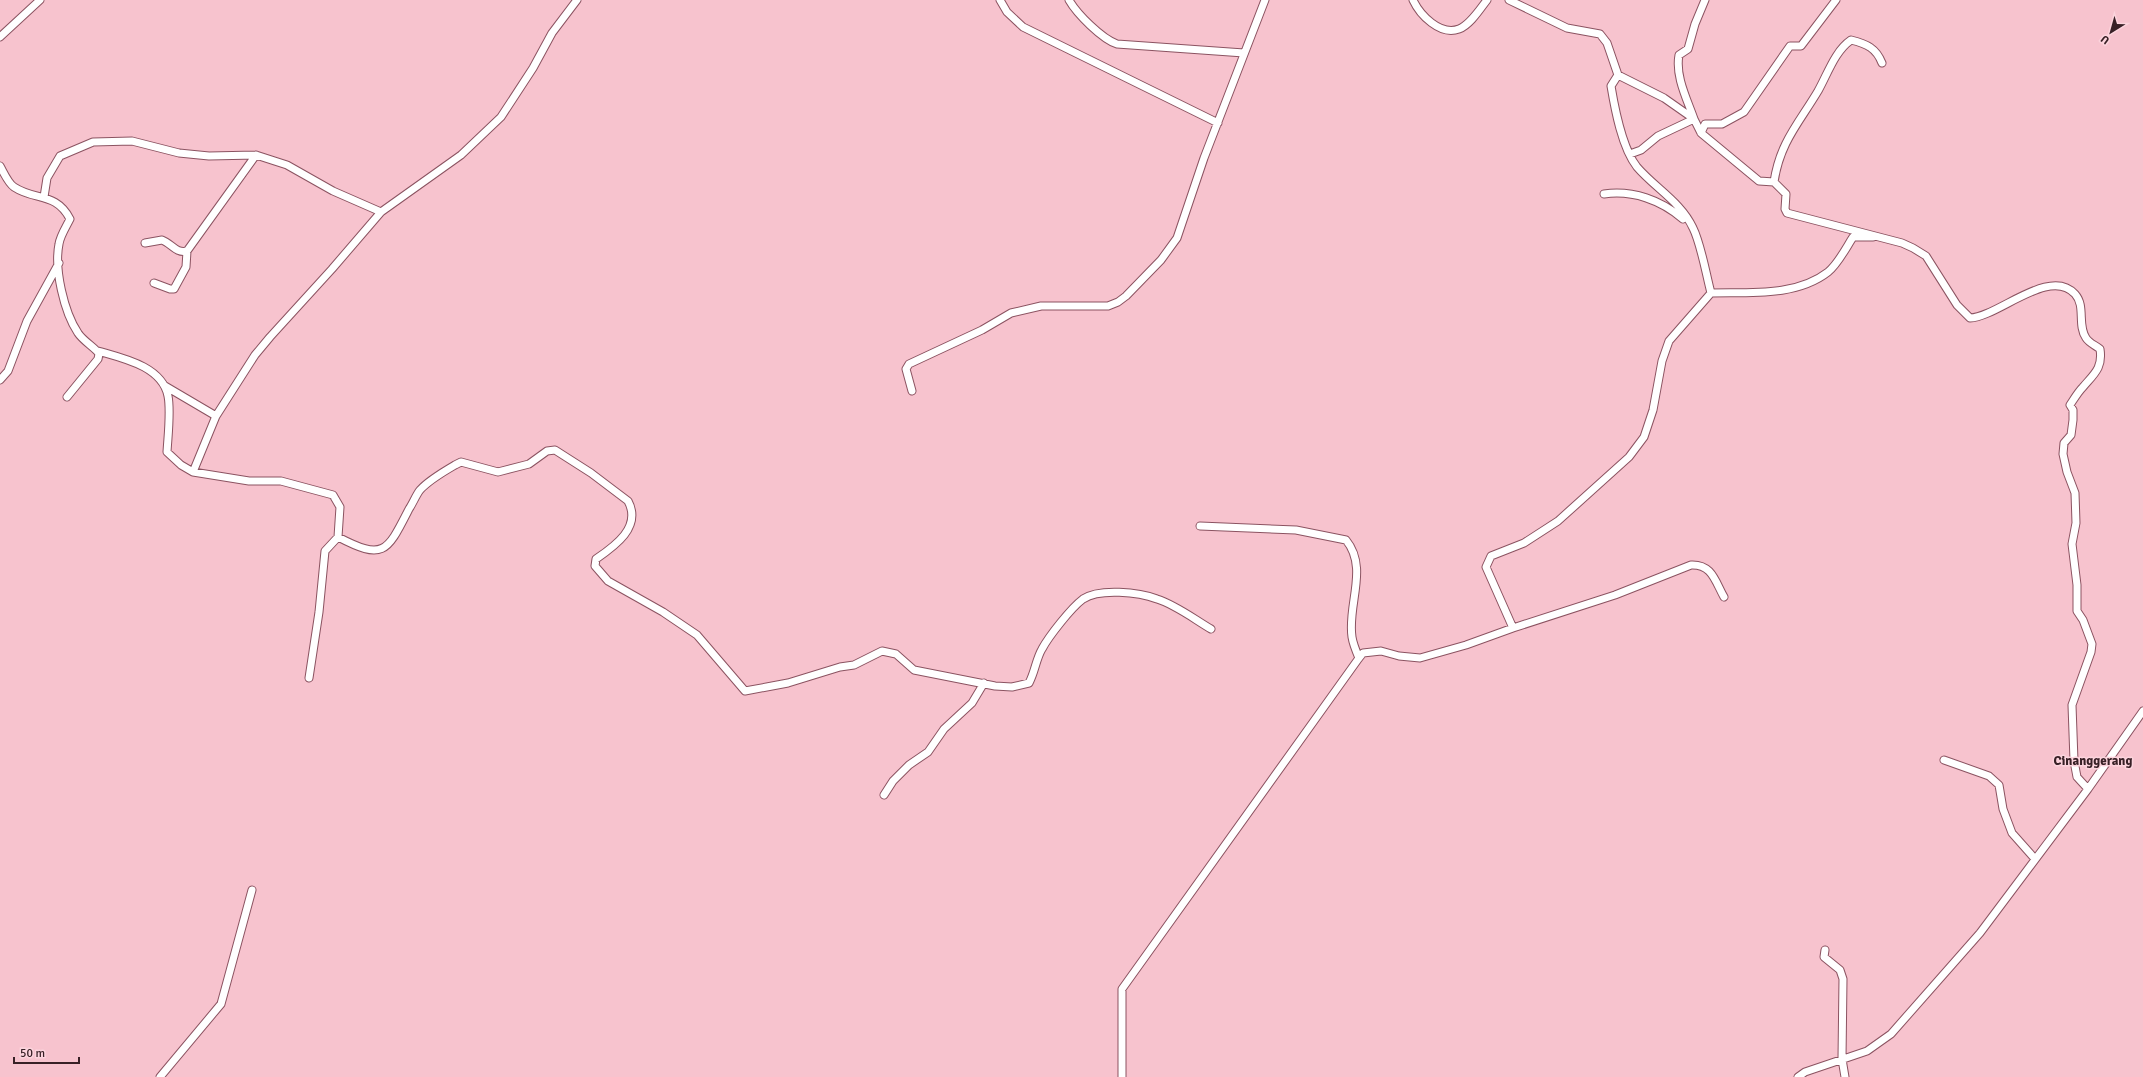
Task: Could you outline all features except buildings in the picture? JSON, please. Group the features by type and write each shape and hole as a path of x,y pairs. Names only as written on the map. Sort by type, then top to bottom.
{"street":[{"path":"0,37 40,0"},
{"path":"192,472 216,416 255,355 381,212 461,155 501,117 534,68 552,33 578,0"},
{"path":"1000,0 1007,12 1024,27 1218,123"},
{"path":"1070,0 1087,21 1104,37 1117,44 1244,53"},
{"path":"912,391 906,369 909,364 975,333 1011,313 1041,306 1108,306 1118,302 1126,296 1161,260 1177,238 1218,123 1235,82 1244,53 1265,0"},
{"path":"1413,0 1427,20 1434,25 1452,30 1459,29 1468,23 1486,0"},
{"path":"1509,0 1567,28 1600,34 1607,43 1618,75 1664,98 1694,119"},
{"path":"1705,0 1695,24 1688,49 1679,55 1677,65 1685,96 1701,133 1759,181 1774,182 1786,194 1785,209 1787,213 1902,243 1926,256 1957,305 1970,318 1980,317 2029,292 2045,287 2056,286 2070,290 2080,305 2085,338 2100,349 2102,360 2095,375 2083,387 2070,405 2073,410 2073,420 2070,435 2064,443 2063,454 2067,472 2075,493 2076,523 2072,544 2077,586 2077,611 2083,620 2092,644 2091,652 2072,705 2074,761 2077,776 2088,789"},
{"path":"1701,133 1705,124 1715,126 1722,124 1744,112 1790,46 1801,46 1836,0"},
{"path":"1774,182 1776,166 1791,131 1813,99 1842,46 1851,40 1870,46 1878,54 1882,63"},
{"path":"1618,75 1611,86 1616,113 1630,154 1636,166 1649,180 1672,199 1693,227 1711,293"},
{"path":"1630,154 1641,150 1658,136 1694,119"},
{"path":"44,197 47,178 60,156 94,142 132,140 179,153 209,156 256,155 287,165 333,191 381,212"},
{"path":"154,283 174,289 186,267 187,251 256,155"},
{"path":"0,166 14,187 44,197 60,206 70,219 58,244 63,300 70,320 86,344 98,351 133,362 158,377 168,396 167,452 192,472 249,481 281,481 332,495 340,506 338,537 325,551 319,612 309,678"},
{"path":"1604,194 1618,192 1645,197 1671,208 1693,227"},
{"path":"1513,628 1486,567 1491,556 1524,544 1558,521 1629,457 1644,437 1652,410 1662,361 1669,341 1711,293 1794,288 1815,280 1829,271 1854,237 1881,237"},
{"path":"145,243 162,240 176,250 181,252 187,251"},
{"path":"0,380 8,371 27,321 59,262"},
{"path":"67,397 98,359 98,351"},
{"path":"164,386 216,416"},
{"path":"338,537 365,550 376,551 382,549 395,536 420,491 455,465 462,462 498,472 530,464 547,451 555,450 591,473 628,501 630,505 632,520 629,530 619,541 596,559 595,566 599,572 608,581 663,612 697,635 746,691 788,683 840,667 854,665 882,652 896,654 914,670 1012,687 1029,683 1035,671 1041,650 1060,624 1083,599 1097,593 1130,593 1158,599 1211,629"},
{"path":"1200,526 1296,530 1346,540 1356,560 1356,584 1351,625 1352,638 1359,658"},
{"path":"1122,1077 1122,989 1363,653 1381,651 1399,656 1420,658 1466,645 1614,595 1691,565 1701,565 1709,570 1724,597"},
{"path":"884,795 893,781 928,752 944,729 972,703 984,683"},
{"path":"1798,1077 1805,1072 1866,1051 1891,1034 1980,933 2088,789 2143,711"},
{"path":"1944,760 1989,776 1999,785 2003,809 2012,833 2035,859"},
{"path":"160,1077 221,1004 252,890"},
{"path":"1825,950 1824,957 1840,970 1843,979 1842,1059 1845,1077"}],"district":[{"name":"Cinanggerang","path":"2093,760"}]}
